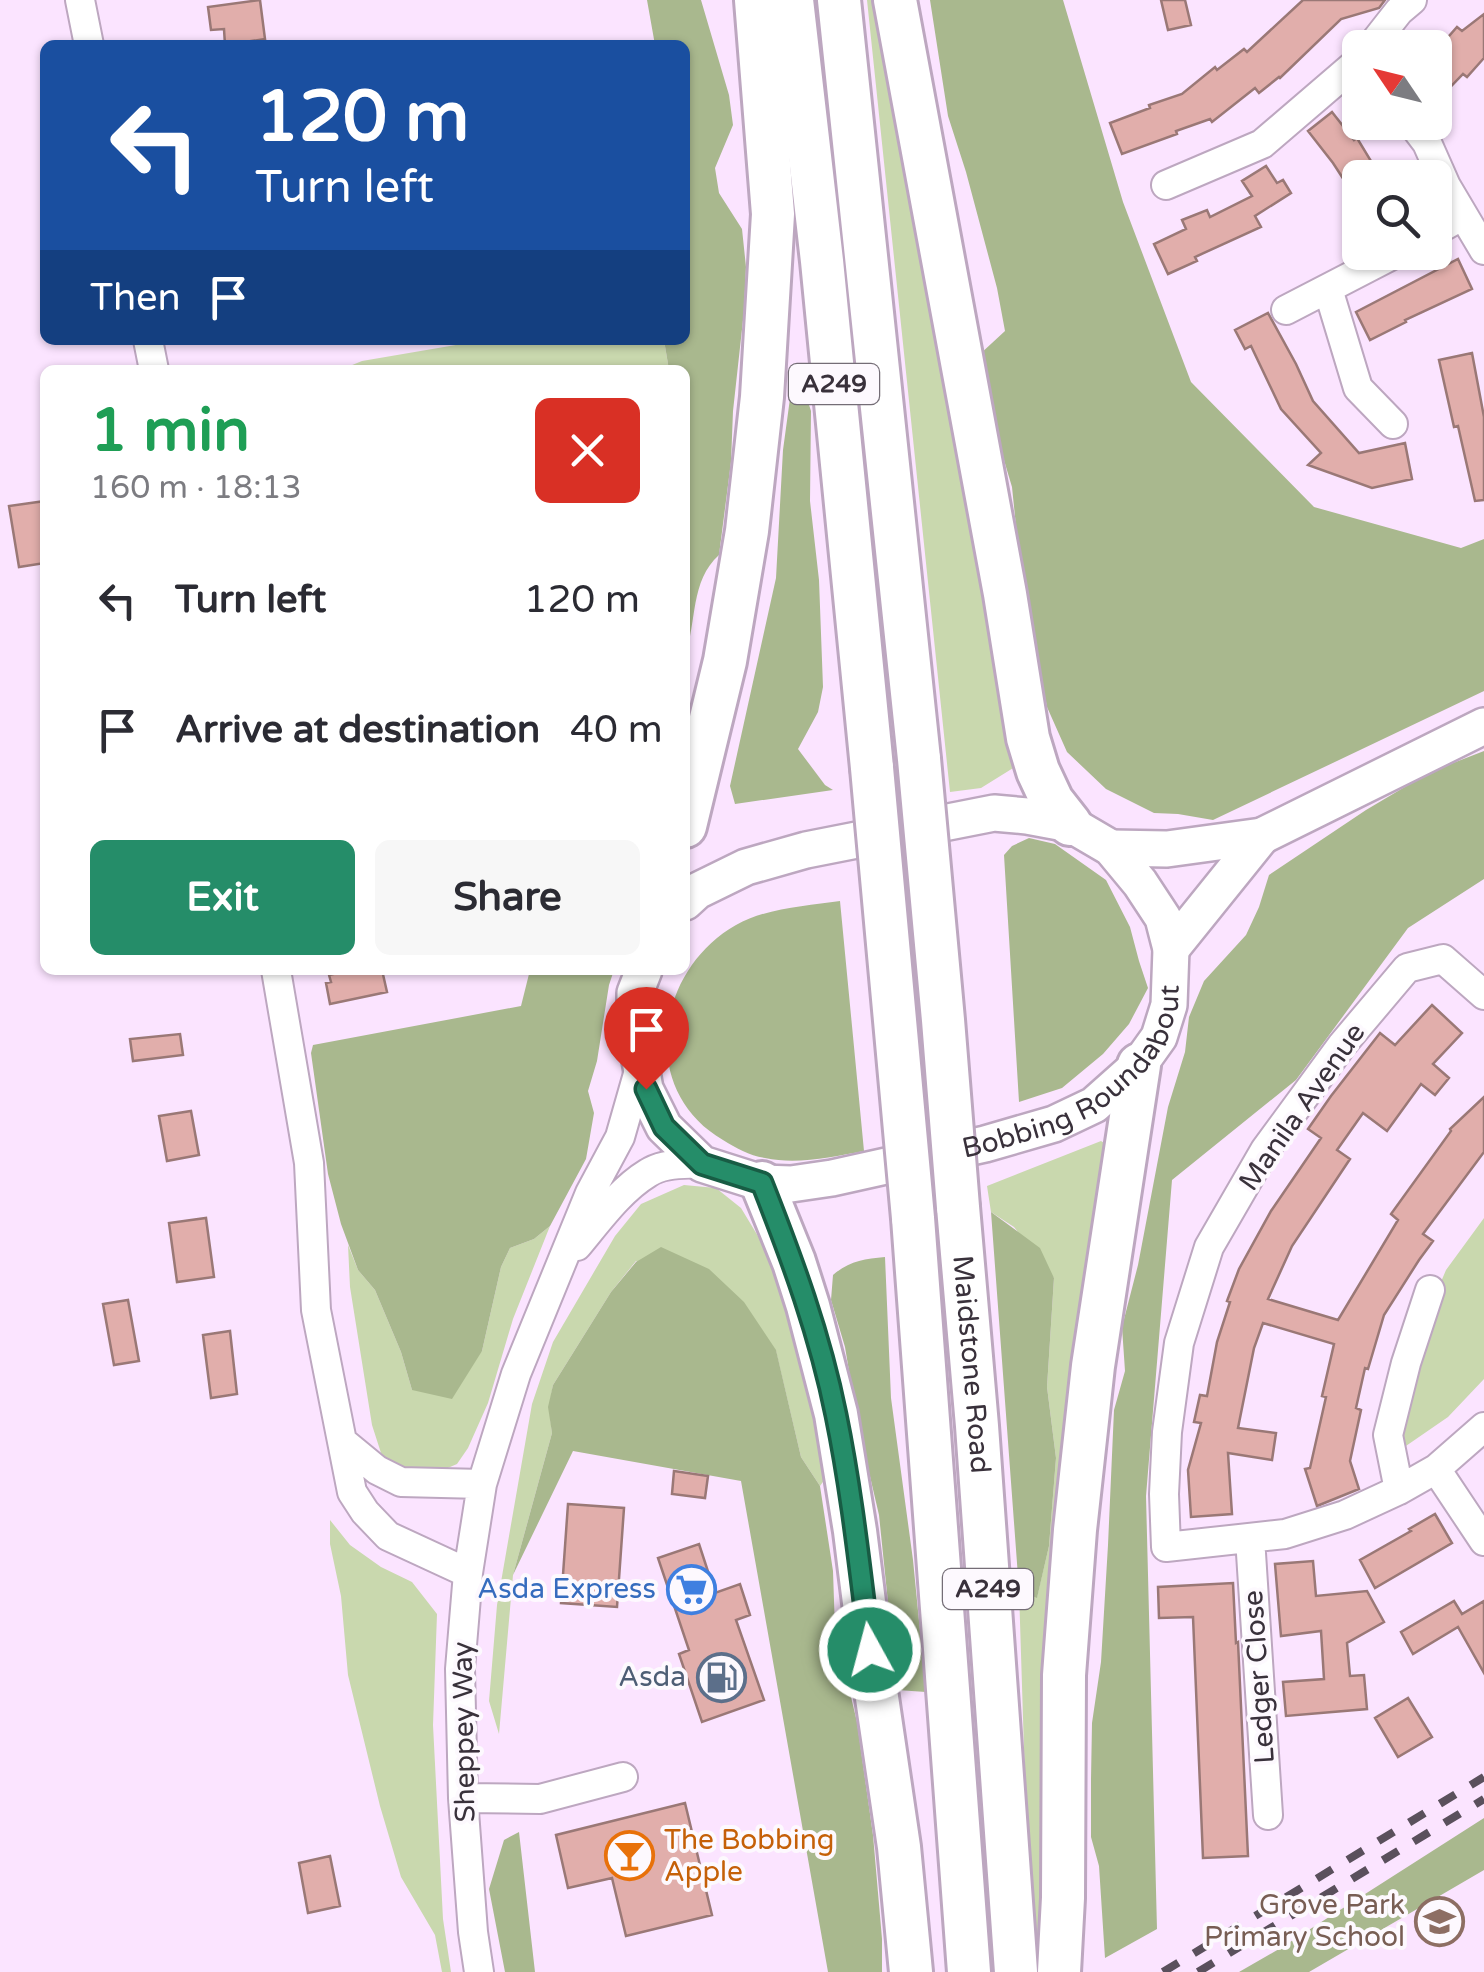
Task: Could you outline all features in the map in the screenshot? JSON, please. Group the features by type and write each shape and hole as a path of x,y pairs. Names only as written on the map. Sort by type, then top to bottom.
{"highway":[{"path":"690,805 725,661 747,530 762,398 773,214 756,0"},
{"name":"Maidstone Road","path":"792,0 822,261 913,1218 968,1972"},
{"name":"Maidstone Road","path":"839,0 943,1020 1016,1972"},
{"path":"895,0 1028,738 1038,772 1070,824"},
{"path":"1059,1972 1064,1675 1075,1530 1093,1366 1138,1065"},
{"path":"762,1183 798,1276 836,1414 898,1847 910,1972"}],"main road":[{"path":"1112,848 1167,849 1262,836 1484,726"},
{"name":"Bobbing Roundabout","path":"642,975 635,993 634,1032 646,1089 664,1127 702,1164 762,1183 791,1184 832,1178 985,1144 1054,1124 1094,1105 1138,1065 1159,1036 1169,1005 1171,949 1164,918 1112,848 1070,824 994,813 806,850 746,867 690,897"},
{"path":"1171,949 1262,836"}],"street":[{"path":"80,0 89,40"},
{"path":"1385,30 1412,0"},
{"path":"1166,184 1262,144 1342,77"},
{"path":"1425,140 1446,186 1484,250"},
{"path":"1452,221 1463,215"},
{"path":"1286,310 1364,270"},
{"path":"1328,289 1358,388 1393,424"},
{"name":"Manila Avenue","path":"1250,1538 1166,1547 1167,1432 1179,1342 1208,1247 1264,1150 1342,1045 1406,968 1443,960 1484,995"},
{"path":"277,975 308,1163 316,1310 352,1492 388,1536 468,1573"},
{"name":"Sheppey Way","path":"479,1972 463,1798 460,1669 468,1573 482,1484 516,1374 590,1192 620,1136 640,1066"},
{"name":"Sheppey Way","path":"560,1266 620,1196 650,1171 682,1163 702,1164"},
{"path":"1399,1490 1388,1435 1430,1290"},
{"path":"1250,1538 1284,1534 1344,1515 1399,1490 1436,1469 1484,1427"},
{"path":"343,1442 377,1470 402,1482 482,1484"},
{"path":"1436,1469 1484,1541"},
{"name":"Ledger Close","path":"1250,1538 1268,1815"},
{"path":"463,1798 540,1799 624,1777"}],"green space":[{"path":"647,0 701,0 729,95 733,125 715,168 719,193 742,229 746,267 731,462 719,555 703,577 690,638 690,365 668,365 665,345 690,345 690,40 654,40"},
{"path":"867,0 883,0 1021,763 981,788 950,792"},
{"path":"930,0 1063,0 1123,202 1191,382 1314,507 1461,548 1484,539 1484,691 1213,820 1154,813 1106,789 1067,752 1047,707 1021,575 1012,487 984,393 979,355 1005,331 997,288 948,116"},
{"path":"456,345 665,345 668,365 352,365"},
{"path":"794,369 811,411 810,501 819,580 823,687 818,712 798,749 833,790 735,804 730,786 776,578 783,450"},
{"path":"1484,751 1484,879 1408,928 1296,1080 1172,1180 1146,1496 1157,1929 1105,1958 1099,1866 1091,1837 1091,1779 1114,1410 1125,1371 1122,1327 1168,1107 1185,1052 1189,1017 1204,981 1246,935 1269,875 1430,772"},
{"path":"1029,838 1055,844 1106,880 1130,927 1148,988 1129,1024 1103,1054 1062,1088 1019,1102 1004,855"},
{"path":"840,901 864,1151 827,1158 777,1160 738,1149 696,1119 678,1092 668,1063 667,1031 674,1000 686,975 690,975 690,969 709,945 748,919"},
{"path":"529,975 612,975 588,1091 594,1113 586,1159 550,1226 534,1239 510,1248 501,1267 482,1351 452,1399 412,1390 375,1290 358,1270 341,1224 328,1174 313,1045 521,1006"},
{"path":"1101,1141 1109,1146 1048,1972 1031,1972 1019,1590 1037,1597 1049,1546 1056,1458 1047,1387 1054,1278 1014,1227 991,1212 987,1186"},
{"path":"684,1185 716,1188 741,1208 776,1266 809,1377 825,1479 820,1486 801,1457 776,1351 636,1261 611,1292 553,1385 549,1407 552,1433 513,1575 499,1734 489,1701 497,1605 532,1404 553,1342 615,1236 641,1204"},
{"path":"991,1212 1040,1248 1054,1278 1047,1387 1056,1458 1049,1546 1037,1598 1019,1590"},
{"path":"1484,1218 1484,1379 1448,1417 1403,1448 1394,1430 1429,1310 1446,1270"},
{"path":"550,1226 513,1319 488,1403 468,1448 457,1464 443,1470 396,1468 381,1453 372,1425 350,1287 348,1245 358,1270 375,1290 412,1390 482,1351 501,1267 510,1248 534,1239"},
{"path":"661,1247 709,1269 744,1302 776,1350 801,1457 820,1486 833,1571 835,1630 857,1722 873,1835 882,1972 828,1972 741,1481 573,1451 513,1575 552,1433 548,1407 553,1385 611,1292 636,1262"},
{"path":"885,1257 891,1398 926,1692 897,1690 879,1515 845,1347 831,1300 833,1275 857,1262"},
{"path":"330,1520 350,1545 381,1567 412,1582 437,1614 433,1725 443,1919 451,1972 442,1972 435,1935 401,1877 380,1806 348,1675"},
{"path":"1484,1818 1484,1870 1309,1972 1239,1972 1279,1949"},
{"path":"519,1832 535,1972 505,1972 489,1889 504,1840"}],"building":[{"path":"260,0 265,39 225,40 224,29 211,30 208,7"},
{"path":"1161,0 1185,0 1191,25 1168,30"},
{"path":"1303,0 1385,0 1379,8 1341,19 1280,78 1259,93 1255,88 1212,122 1210,119 1176,131 1177,134 1122,154 1110,123 1182,94 1215,67 1217,70 1244,49 1247,52"},
{"path":"1484,14 1484,58 1467,77 1463,74 1452,85 1452,33 1457,27 1462,31"},
{"path":"1332,112 1342,125 1342,140 1358,140 1370,160 1342,160 1342,177 1308,131"},
{"path":"1266,166 1277,183 1283,180 1291,193 1255,216 1261,227 1168,274 1154,244 1186,229 1182,220 1207,210 1210,217 1252,196 1242,181"},
{"path":"1458,259 1472,289 1370,340 1356,312 1437,270 1452,270 1452,262"},
{"path":"1268,313 1313,401 1359,453 1405,443 1412,479 1372,488 1308,465 1321,453 1281,409 1251,346 1245,349 1235,330"},
{"path":"1472,353 1484,417 1484,500 1475,501 1439,360"},
{"path":"40,502 40,564 19,567 9,506"},
{"path":"329,975 383,975 387,992 330,1004 326,983 331,982"},
{"path":"1432,1005 1462,1033 1433,1064 1449,1078 1435,1095 1421,1084 1387,1131 1363,1113 1337,1150 1350,1159 1292,1246 1268,1299 1338,1320 1398,1220 1391,1214 1450,1129 1484,1097 1484,1152 1423,1234 1433,1241 1384,1315 1368,1369 1365,1368 1350,1461 1359,1489 1317,1506 1305,1469 1310,1468 1334,1344 1263,1323 1238,1428 1276,1433 1272,1460 1228,1453 1232,1514 1191,1517 1188,1470 1201,1423 1194,1422 1200,1395 1207,1396 1217,1342 1230,1302 1227,1301 1239,1269 1271,1211 1321,1138 1308,1129 1331,1096 1380,1033 1395,1045"},
{"path":"180,1034 183,1055 133,1061 130,1039"},
{"path":"191,1111 199,1155 167,1161 159,1116"},
{"path":"206,1218 214,1277 177,1282 169,1223"},
{"path":"128,1300 139,1361 114,1365 103,1304"},
{"path":"230,1331 237,1394 211,1398 203,1335"},
{"path":"674,1471 708,1476 705,1498 672,1494"},
{"path":"568,1504 624,1508 617,1607 561,1603"},
{"path":"1435,1514 1452,1543 1375,1588 1360,1560"},
{"path":"699,1544 715,1593 740,1584 750,1615 736,1620 764,1700 702,1722 679,1654 689,1650 658,1558"},
{"path":"1313,1561 1316,1596 1367,1591 1384,1622 1347,1643 1350,1676 1364,1675 1367,1709 1286,1716 1283,1682 1324,1679 1321,1631 1281,1636 1275,1564"},
{"path":"1233,1583 1248,1856 1203,1858 1193,1617 1159,1618 1158,1587"},
{"path":"1454,1601 1462,1614 1484,1601 1484,1673 1458,1627 1413,1654 1401,1632"},
{"path":"1408,1698 1432,1737 1398,1757 1375,1718"},
{"name":"The Bobbing Apple","path":"685,1803 712,1915 626,1936 612,1878 568,1888 556,1835"},
{"path":"330,1856 340,1906 308,1913 299,1863"}],"railway":[{"path":"1163,1972 1484,1777"},
{"path":"1198,1972 1484,1799"}],"place":[{"name":"Asda Express","path":"691,1589"},
{"name":"Asda","path":"721,1677"},
{"name":"The Bobbing Apple","path":"629,1856"},
{"name":"Grove Park Primary School","path":"1440,1921"}],"route":[{"path":"646,1089 664,1127 702,1164 762,1183 794,1262 836,1414 870,1650"}]}
